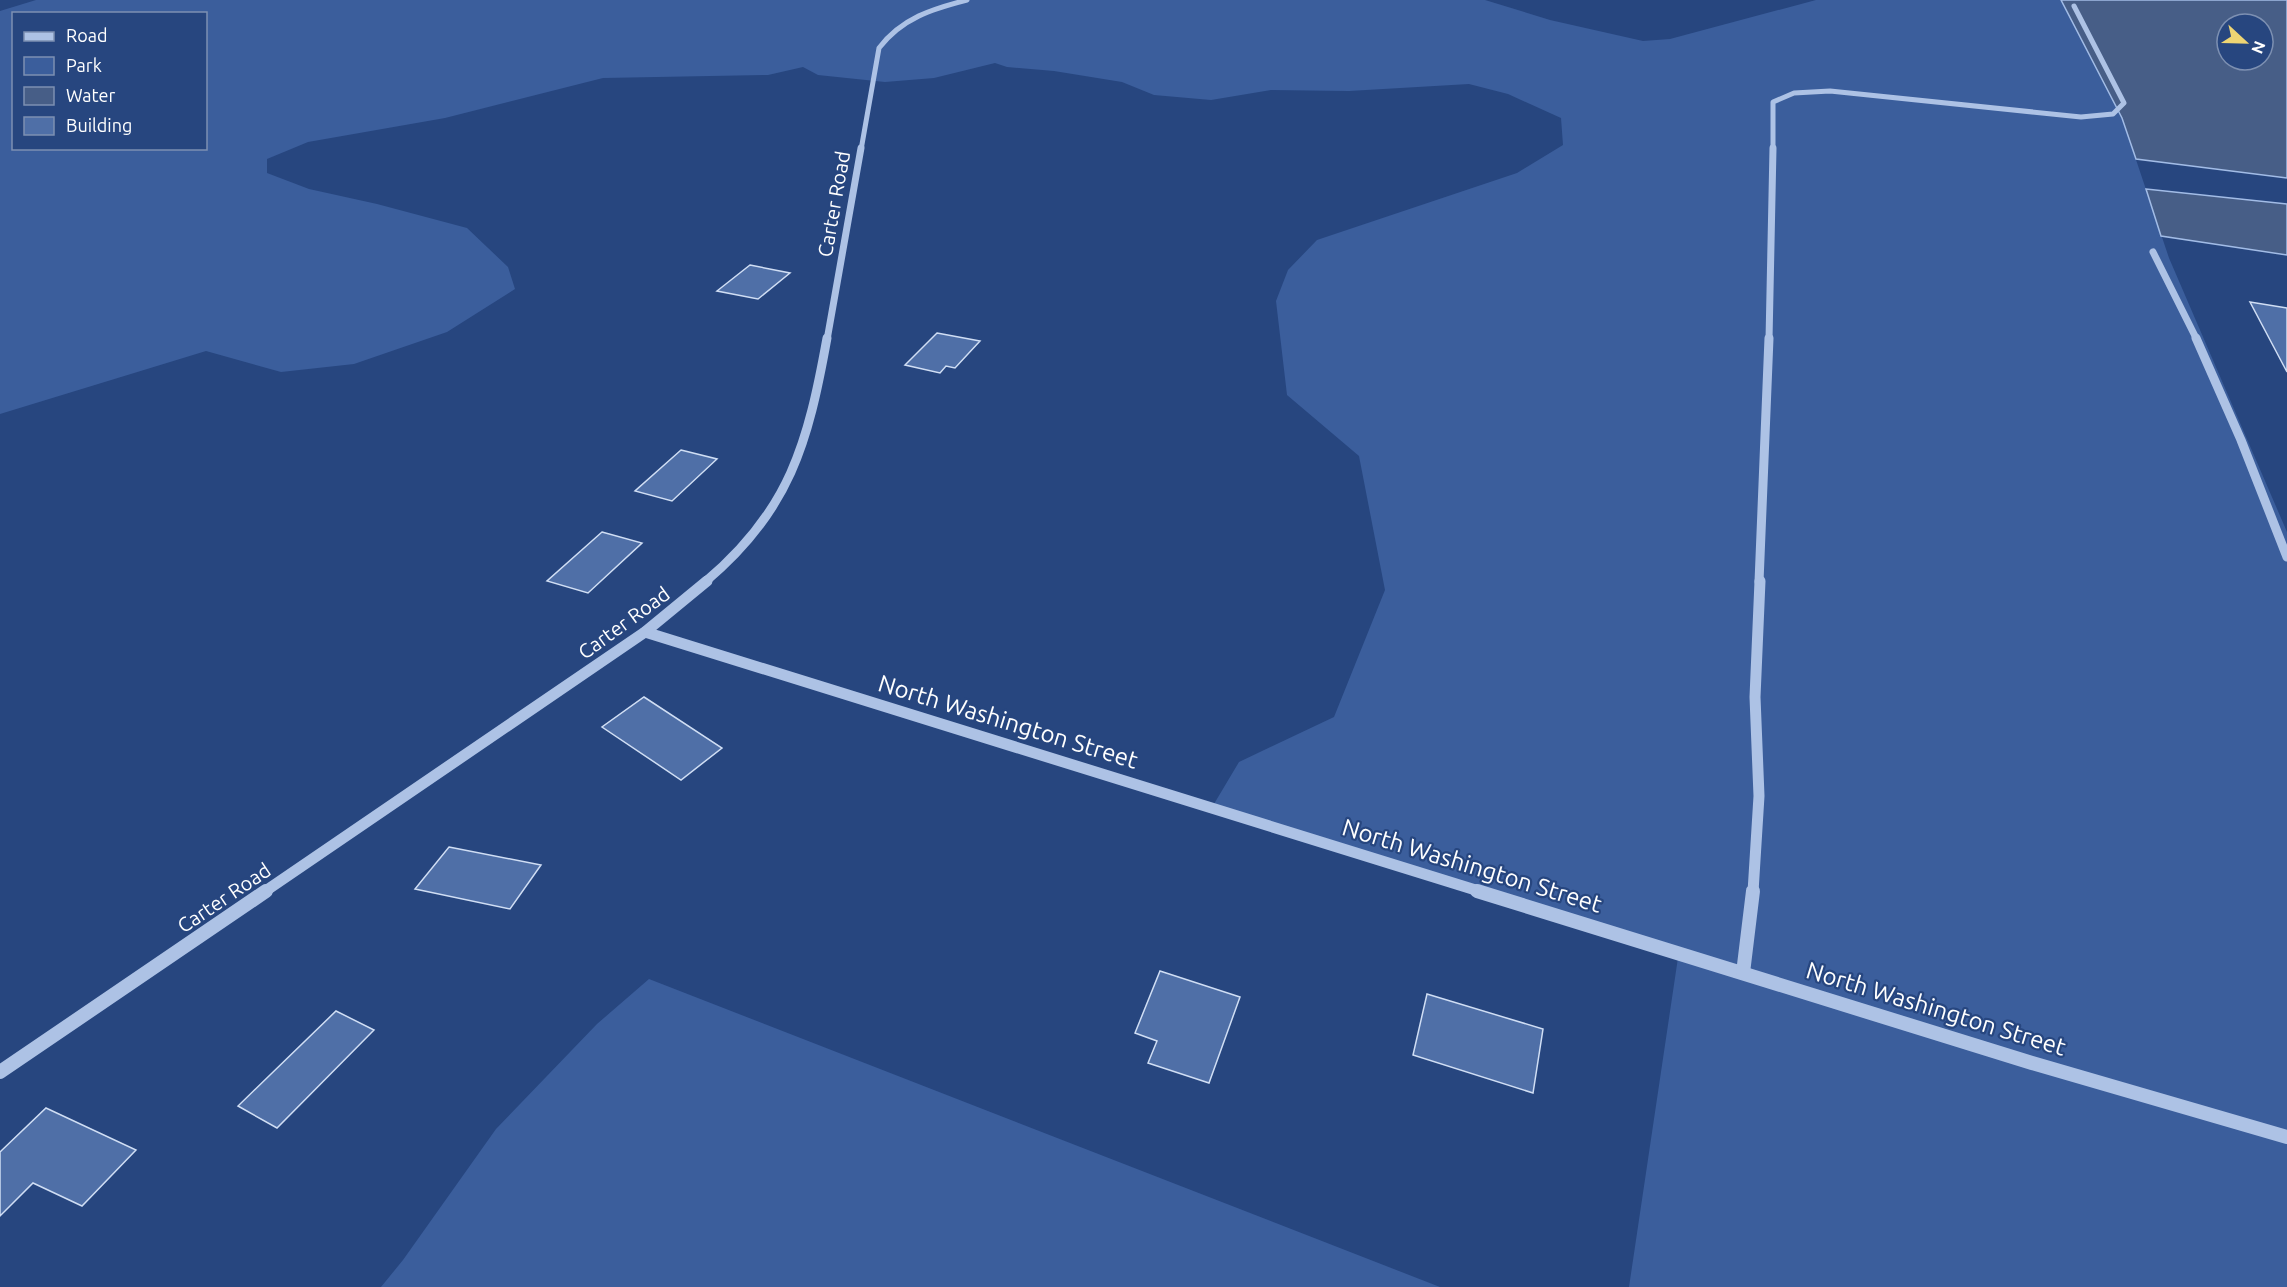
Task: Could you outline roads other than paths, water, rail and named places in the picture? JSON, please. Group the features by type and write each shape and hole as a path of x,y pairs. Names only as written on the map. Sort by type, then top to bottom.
{"street":[{"name":"Carter Road","path":"0,1072 645,632 728,563 762,525 786,488 801,453 817,394 879,48 891,30 906,21 967,0"},
{"path":"1743,973 1752,910 1759,796 1755,697 1772,262 1773,102 1784,94 1826,90 2070,117 2113,114 2124,103 2074,6"},
{"path":"2153,252 2187,314 2246,452 2287,557"},
{"name":"North Washington Street","path":"645,632 2032,1063 2287,1137"}],"water":[{"path":"2061,0 2287,0 2287,178 2136,159 2122,118"},
{"path":"2146,189 2287,204 2287,255 2161,236"}]}
